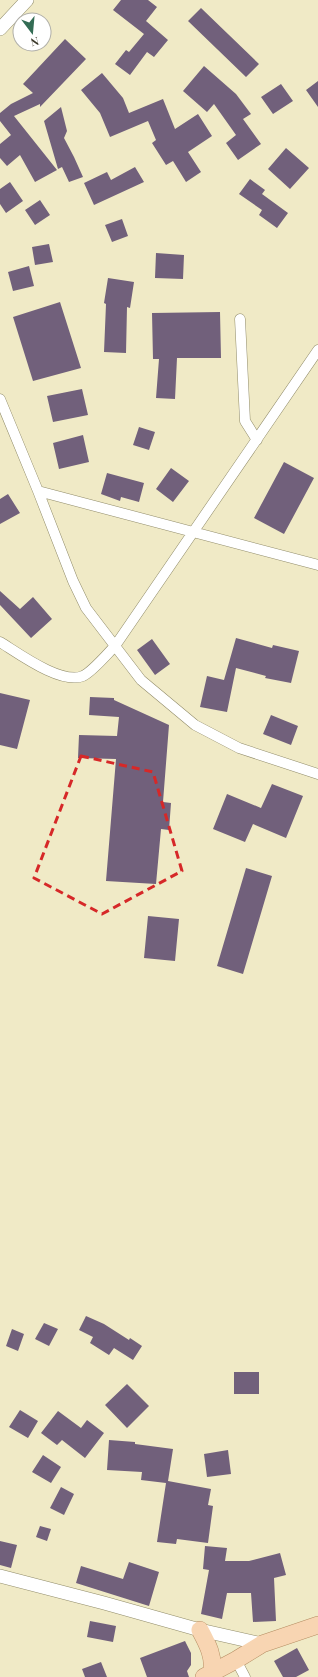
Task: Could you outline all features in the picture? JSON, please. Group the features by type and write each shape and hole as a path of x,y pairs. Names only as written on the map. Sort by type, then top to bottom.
{"main road":[{"path":"208,1675 262,1644 318,1625"},
{"path":"200,1630 213,1662 208,1675"}],"street":[{"path":"0,29 27,0"},
{"path":"240,319 245,421 257,440"},
{"path":"0,642 48,670 71,678 84,676 115,646 318,350"},
{"path":"0,399 73,581 86,608 141,680 195,725 239,748 318,774"},
{"path":"38,491 318,565"},
{"path":"4,1579 104,1603 200,1630 262,1644"},
{"path":"236,1660 245,1677"}],"highlighted area":[{"path":"81,756 153,772 182,871 102,914 34,878"}],"building":[{"path":"121,0 148,0 157,7 146,21 168,40 154,57 147,52 130,75 115,64 126,50 129,52 144,34 113,10"},
{"path":"201,8 259,64 246,77 188,21"},
{"path":"65,39 86,59 40,107 40,104 14,116 57,170 35,182 20,155 7,166 0,158 0,144 11,135 0,121 0,113 11,104 33,93 23,84"},
{"path":"204,66 236,94 251,114 243,119 261,144 238,160 226,143 236,135 214,104 207,112 183,91"},
{"path":"102,73 123,98 129,113 163,99 175,129 198,114 212,136 188,152 201,172 186,182 173,161 166,165 152,143 156,140 148,121 110,137 100,113 81,90"},
{"path":"318,81 318,107 306,90"},
{"path":"281,84 293,101 273,114 261,97"},
{"path":"61,107 67,131 64,138 83,177 69,182 62,167 58,169 44,121"},
{"path":"286,148 309,168 290,189 268,169"},
{"path":"135,167 144,182 94,205 84,183 107,172 111,180"},
{"path":"250,179 265,190 262,194 288,213 277,228 259,215 262,210 239,194"},
{"path":"10,182 23,201 6,213 0,204 0,189"},
{"path":"40,200 50,215 35,225 25,210"},
{"path":"122,219 128,236 112,242 105,225"},
{"path":"49,244 53,262 35,265 32,247"},
{"path":"156,253 184,255 183,279 155,278"},
{"path":"29,266 34,286 13,291 8,272"},
{"path":"108,278 134,282 130,308 127,307 126,353 104,352 106,304 104,303"},
{"path":"60,302 81,368 33,381 13,317"},
{"path":"220,312 221,358 177,358 175,399 156,398 159,359 153,359 152,313"},
{"path":"82,389 88,415 53,422 47,396"},
{"path":"139,427 155,432 149,450 133,445"},
{"path":"83,435 89,462 59,469 53,443"},
{"path":"284,462 314,478 284,534 254,518"},
{"path":"171,468 189,481 173,502 156,489"},
{"path":"107,473 144,483 139,502 121,497 120,501 101,494"},
{"path":"8,494 20,513 0,524 0,499"},
{"path":"0,591 20,609 33,597 52,619 31,638 0,605"},
{"path":"236,638 272,648 273,645 299,651 291,683 265,678 266,676 236,668 227,712 200,707 207,676 224,680"},
{"path":"152,639 170,664 155,675 137,650"},
{"path":"0,693 30,700 17,749 0,745"},
{"path":"90,697 114,698 114,700 169,725 163,802 171,803 169,830 161,829 156,884 106,881 116,759 78,758 79,735 117,736 119,717 89,715"},
{"path":"271,715 298,726 291,745 263,734"},
{"path":"272,784 303,796 286,838 253,824 245,842 213,829 227,794 261,808"},
{"path":"246,868 272,876 243,974 217,966"},
{"path":"148,916 179,919 175,961 144,958"},
{"path":"86,1316 104,1324 129,1340 130,1338 142,1346 133,1360 114,1348 109,1355 90,1343 93,1337 79,1330"},
{"path":"44,1323 58,1329 49,1346 35,1339"},
{"path":"12,1329 24,1334 18,1351 6,1346"},
{"path":"234,1372 259,1372 259,1394 234,1394"},
{"path":"127,1384 149,1406 127,1428 105,1405"},
{"path":"20,1410 38,1421 28,1438 9,1427"},
{"path":"58,1411 81,1428 87,1420 104,1433 85,1458 62,1440 57,1445 41,1433"},
{"path":"109,1440 135,1442 135,1444 173,1449 168,1481 211,1489 208,1505 213,1506 208,1543 177,1539 176,1544 157,1542 166,1483 141,1480 142,1472 107,1470"},
{"path":"228,1450 231,1474 207,1477 204,1454"},
{"path":"43,1455 61,1467 51,1483 32,1472"},
{"path":"61,1487 74,1494 64,1515 50,1508"},
{"path":"40,1526 51,1529 47,1541 36,1537"},
{"path":"0,1541 17,1545 11,1568 0,1565"},
{"path":"205,1546 227,1548 225,1561 249,1561 280,1553 286,1575 274,1578 276,1621 253,1622 251,1593 227,1593 222,1619 201,1614 209,1570 203,1569"},
{"path":"129,1562 159,1572 149,1606 76,1583 81,1566 123,1579"},
{"path":"90,1621 116,1626 113,1642 87,1637"},
{"path":"185,1641 191,1653 191,1665 187,1671 189,1677 147,1677 140,1658"},
{"path":"297,1648 309,1670 296,1677 283,1677 274,1661"},
{"path":"101,1662 107,1677 85,1677 82,1669"}]}
